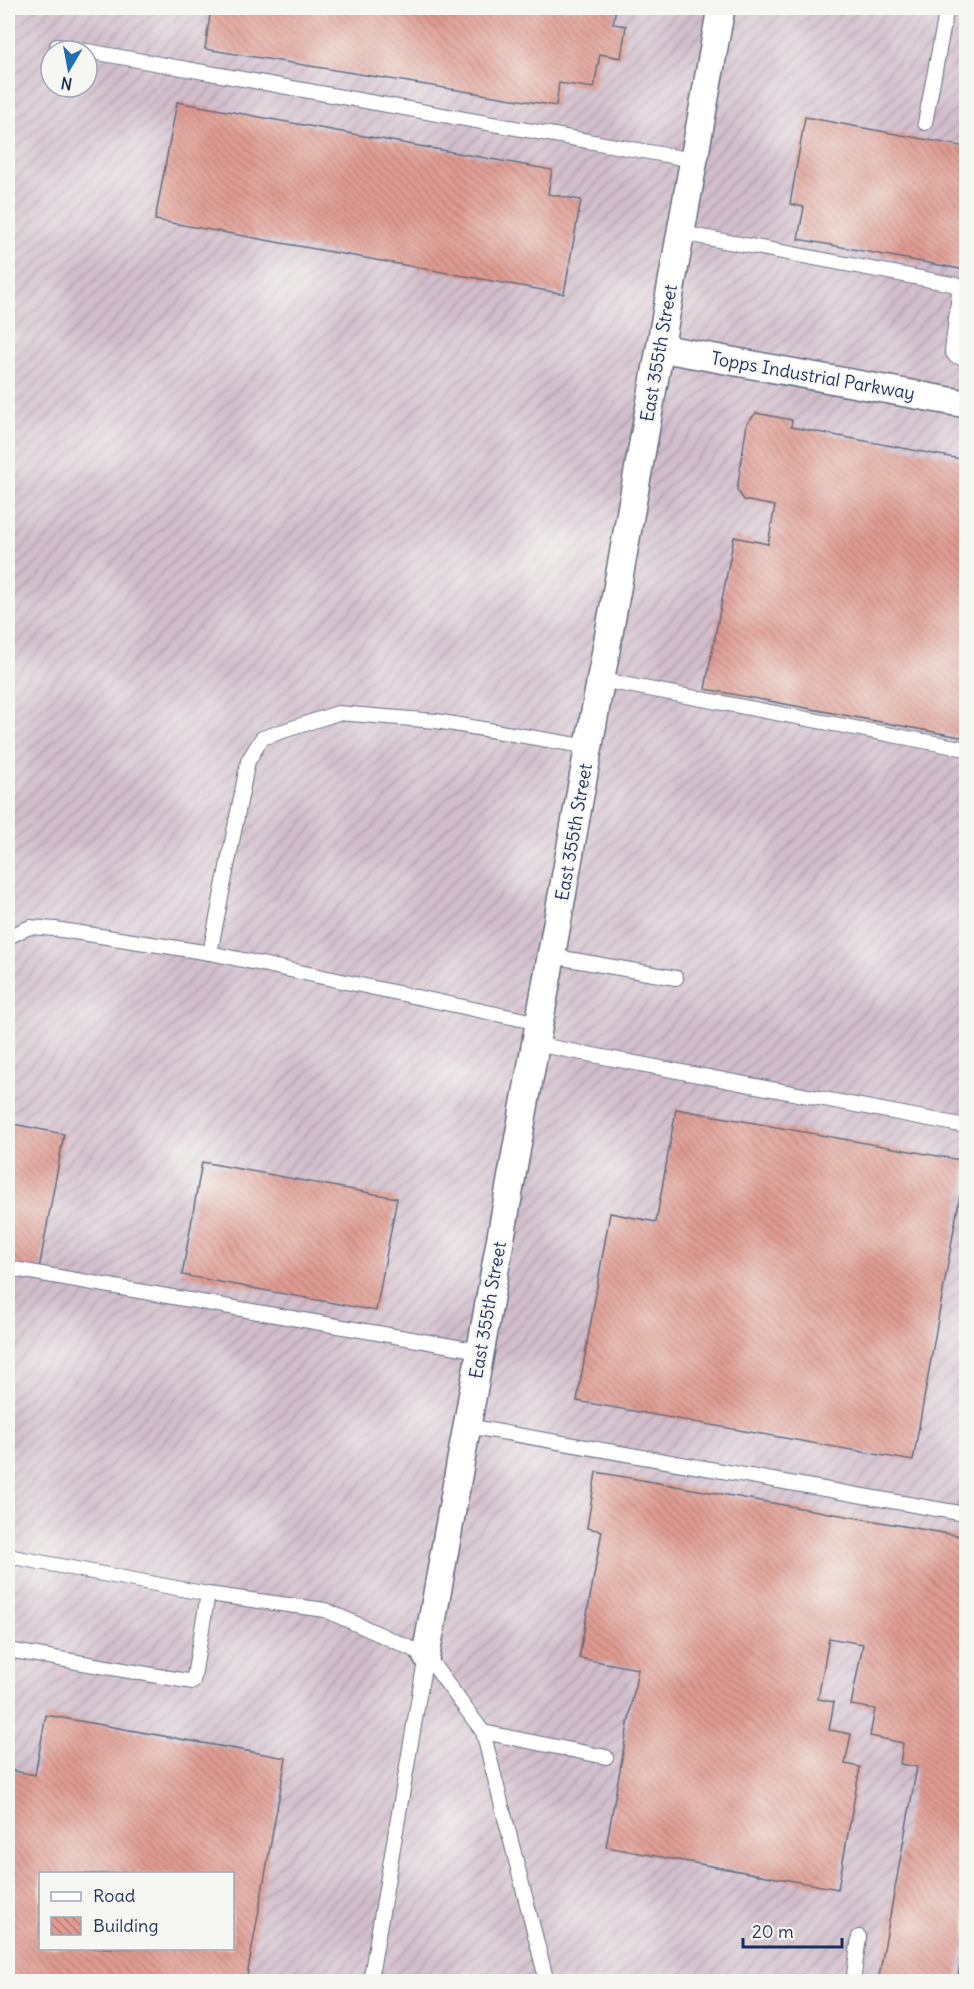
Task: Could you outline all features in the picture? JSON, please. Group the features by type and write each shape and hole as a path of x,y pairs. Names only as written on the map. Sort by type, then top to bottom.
{"street":[{"name":"East 355th Street","path":"426,1656 721,8"},
{"name":"Topps Industrial Parkway","path":"660,348 966,404"}],"lane":[{"path":"925,123 947,8"},
{"path":"99,53 693,160"},
{"path":"681,233 957,285 959,293 952,351 955,356 966,358"},
{"path":"601,680 966,749"},
{"path":"210,953 248,760 262,738 338,713 436,721 589,747"},
{"path":"8,937 30,927 210,953 537,1034 966,1126"},
{"path":"551,956 676,978"},
{"path":"8,1268 480,1351"},
{"path":"467,1426 965,1514 966,1504"},
{"path":"8,1556 208,1594 325,1610 426,1656 483,1732 547,1982"},
{"path":"8,1650 193,1682 208,1594"},
{"path":"370,1982 426,1656"},
{"path":"483,1732 606,1758"},
{"path":"853,1982 859,1937"}],"shaded area":[{"path":"8,8 966,8 966,1981 8,1981"}],"building":[{"path":"211,8 616,8 613,24 626,26 621,58 600,54 594,88 559,83 556,106 205,49"},
{"path":"177,102 552,170 548,194 581,200 564,294 155,220"},
{"path":"805,117 966,147 966,270 798,239 804,207 790,204"},
{"path":"756,413 792,420 791,427 966,460 966,738 705,689 734,537 768,544 775,506 744,500 737,490 747,423"},
{"path":"676,1109 966,1161 913,1461 577,1401 610,1213 656,1222"},
{"path":"8,1123 64,1134 39,1269 8,1264"},
{"path":"202,1162 397,1198 376,1311 182,1275"},
{"path":"596,1472 966,1537 966,1931 957,1982 878,1982 917,1767 900,1764 903,1743 870,1736 875,1709 851,1705 863,1644 829,1638 818,1699 834,1702 829,1730 851,1734 845,1764 860,1767 838,1889 606,1847 638,1669 579,1658 602,1531 587,1528"},
{"path":"46,1715 286,1758 246,1982 8,1982 8,1770 35,1775"}]}
